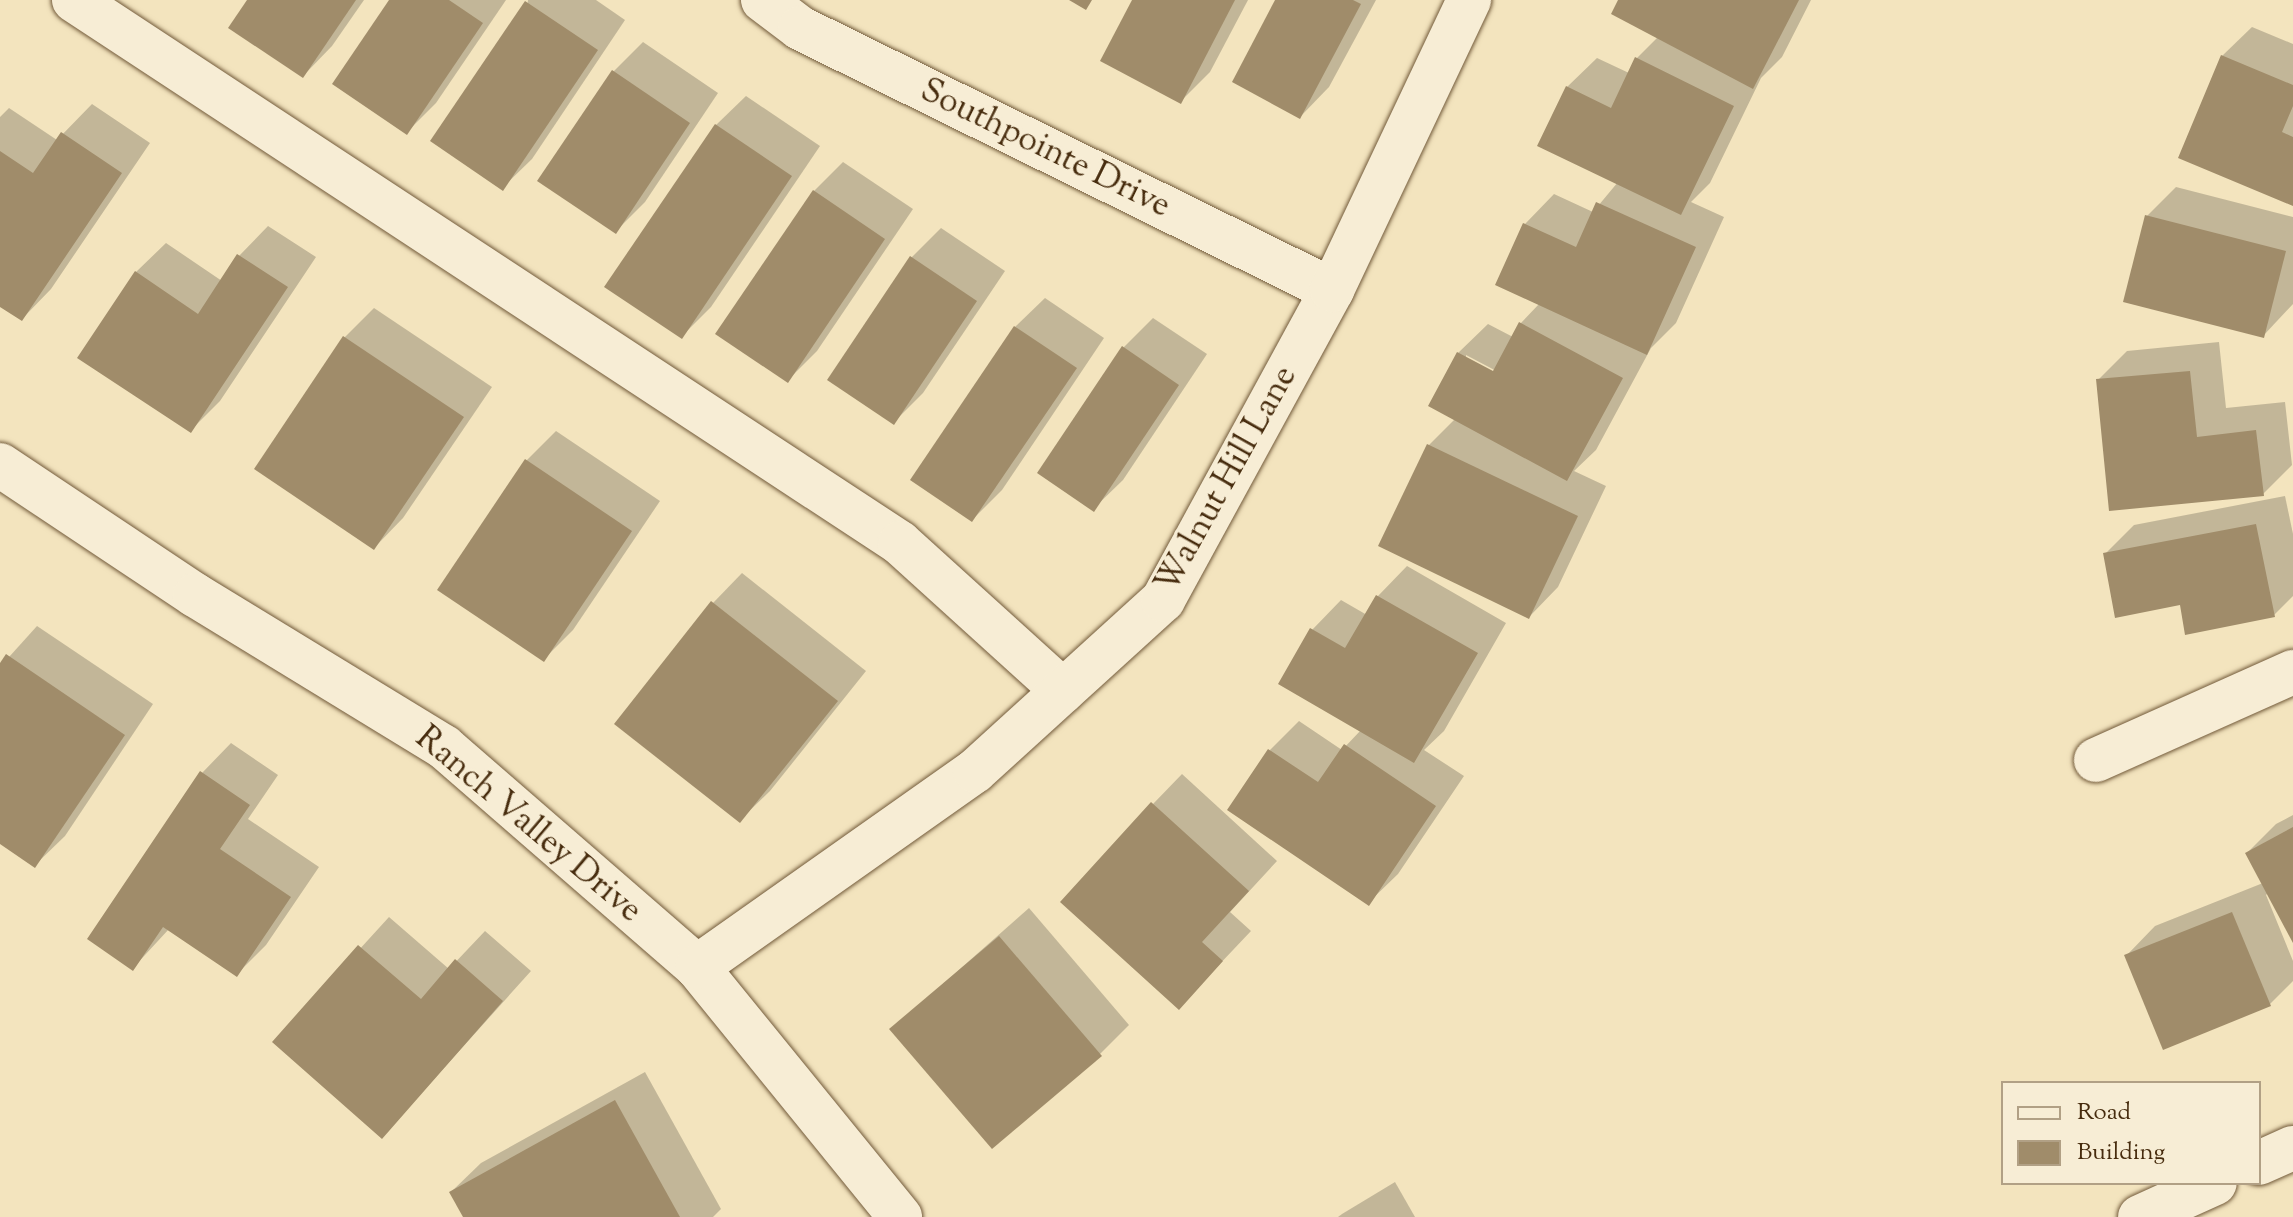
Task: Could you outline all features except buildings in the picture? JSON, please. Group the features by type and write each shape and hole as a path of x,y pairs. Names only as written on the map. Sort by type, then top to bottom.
{"street":[{"path":"74,0 900,543 1063,691"},
{"name":"Southpointe Drive","path":"763,0 800,28 1332,290"},
{"name":"Walnut Hill Lane","path":"697,967 975,771 1163,600 1332,290 1469,0"},
{"name":"Ranch Valley Drive","path":"0,465 195,595 444,747 697,967 900,1217"},
{"path":"2096,760 2293,672"},
{"path":"2261,1162 2293,1148"},
{"path":"2140,1217 2211,1185"}]}
